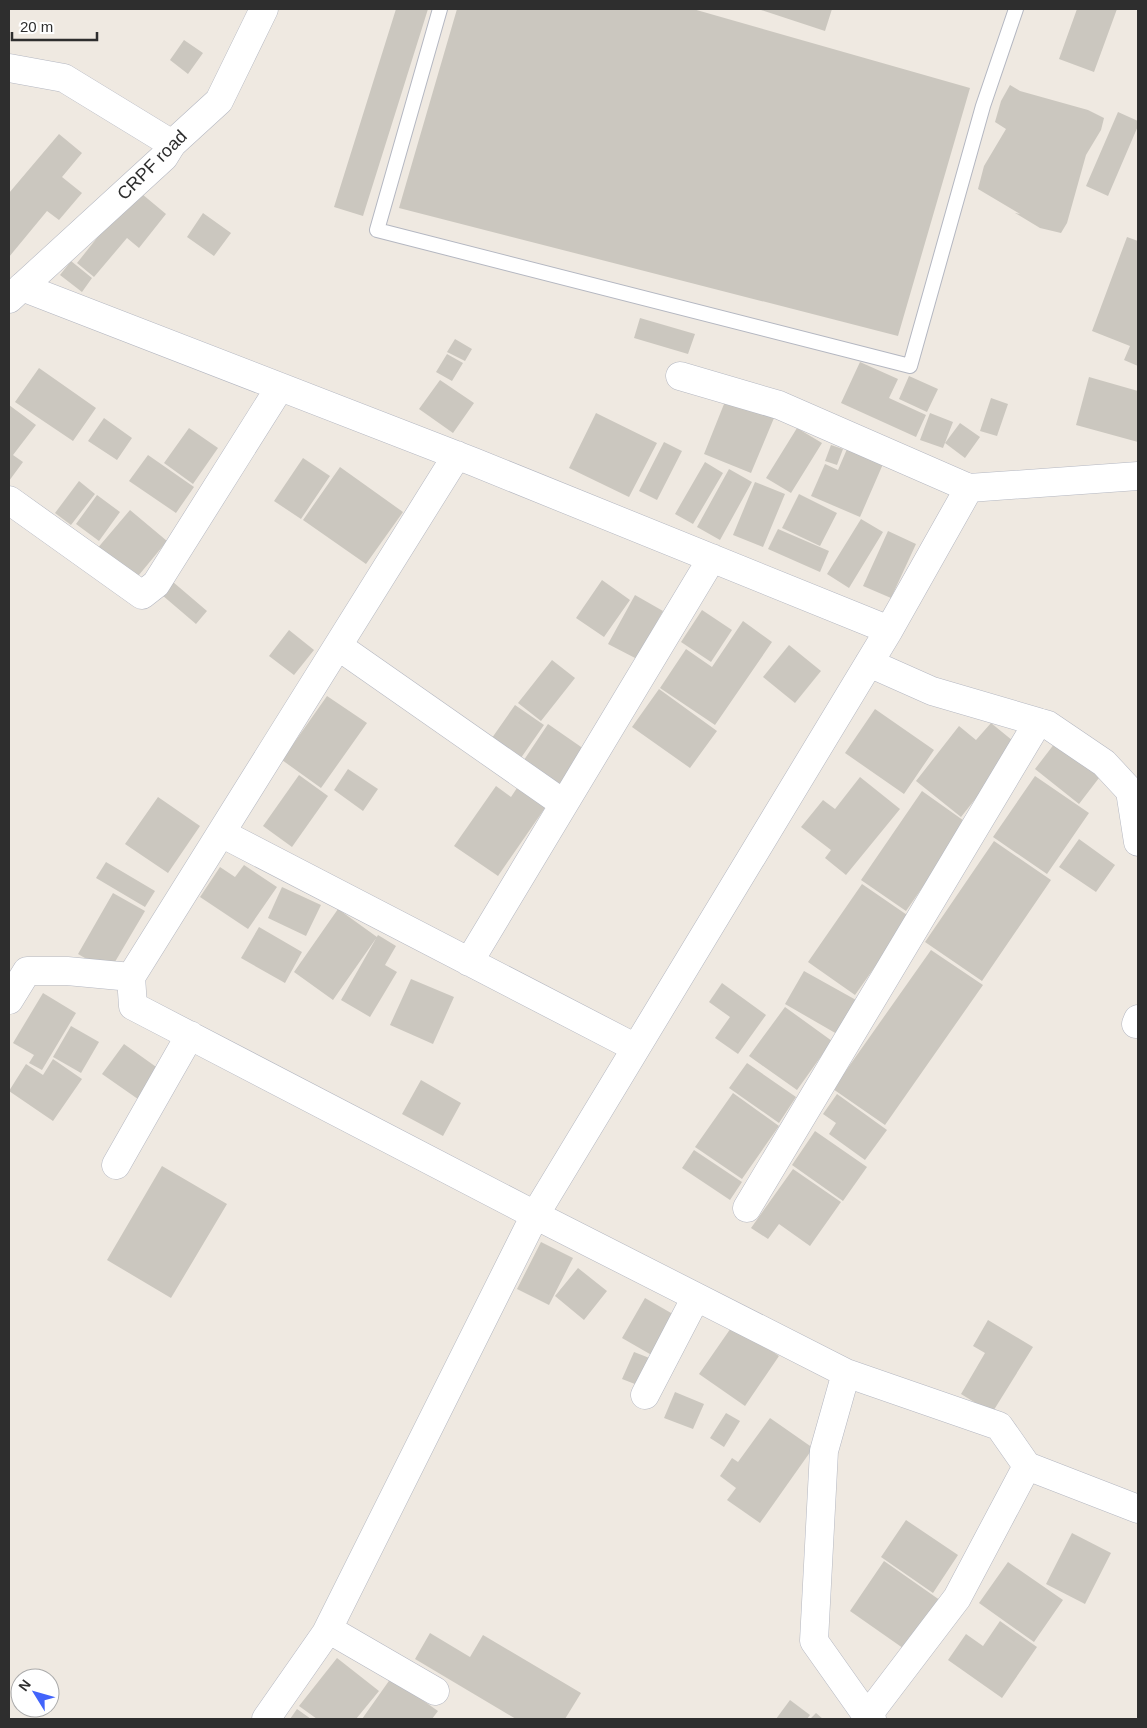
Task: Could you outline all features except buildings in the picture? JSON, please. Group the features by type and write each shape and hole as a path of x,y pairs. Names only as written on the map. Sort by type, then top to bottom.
{"street":[{"name":"CRPF road","path":"15,293 164,157 172,144 220,101 264,9"},
{"path":"9,68 64,78 172,144"},
{"path":"15,293 280,387 457,455 889,630"},
{"path":"680,376 779,405 969,488 1138,476"},
{"path":"9,500 142,595 156,584 280,387"},
{"path":"457,455 131,977 133,1006 535,1215 846,1373 999,1426 1027,1466 1138,1509"},
{"path":"266,1719 328,1629 535,1215 869,664 969,488"},
{"path":"469,962 712,558"},
{"path":"338,646 564,804"},
{"path":"869,664 932,692 1048,725 1104,763 1130,791 1138,842"},
{"path":"747,1208 1038,722"},
{"path":"221,833 636,1048"},
{"path":"9,1000 27,971 67,971 131,977"},
{"path":"116,1165 190,1035"},
{"path":"644,1395 696,1297"},
{"path":"846,1373 824,1451 814,1641 868,1718 957,1598 1027,1466"},
{"path":"328,1629 435,1691"}],"lane":[{"path":"440,9 377,230 910,366 983,106 1016,9"}]}
